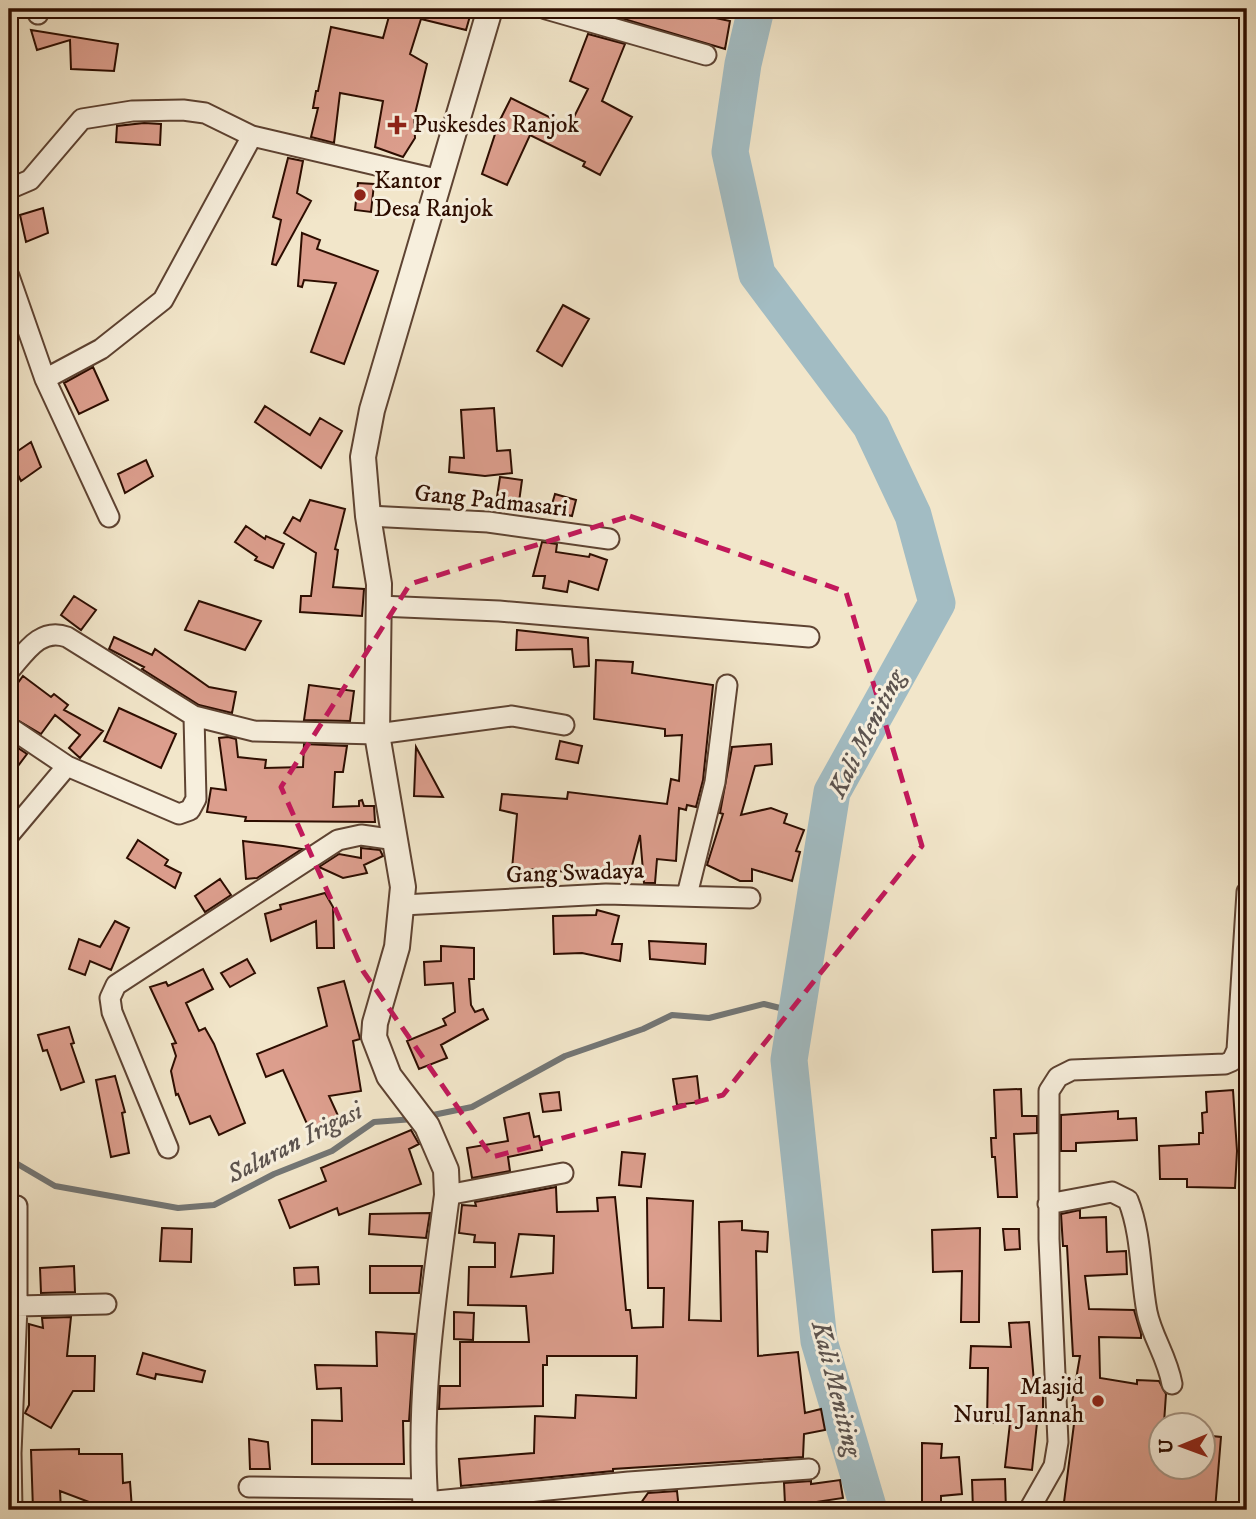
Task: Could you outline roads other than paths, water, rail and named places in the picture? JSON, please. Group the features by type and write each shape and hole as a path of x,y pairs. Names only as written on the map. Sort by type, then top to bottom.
{"street":[{"path":"426,1501 426,1360 447,1195 446,1170 428,1126 389,1076 375,1044 374,1030 397,947 402,905 401,866 377,734 379,584 368,516 363,457 372,410 490,9"},
{"path":"546,9 706,55"},
{"path":"9,189 30,180 82,119 183,110 205,113 252,136 440,180"},
{"path":"45,379 101,349 163,300 252,136"},
{"path":"9,276 45,379 109,517"},
{"name":"Gang Padmasari","path":"368,516 488,522 609,539"},
{"path":"379,606 499,611 809,637"},
{"path":"9,671 38,639 59,635 161,693 194,716 254,731 377,734 494,717 529,717 564,725"},
{"path":"687,895 715,782 727,685"},
{"path":"9,727 67,766 173,813 185,813 194,805 196,796 194,716"},
{"path":"9,835 67,766"},
{"path":"168,1148 112,1012 110,998 116,985 338,840 361,835 396,840"},
{"path":"1029,1510 1054,1466 1058,1442 1048,1204 1048,1096 1058,1077 1077,1070 1225,1064 1235,1057 1247,892"},
{"name":"Gang Swadaya","path":"402,905 606,894 750,898"},
{"path":"447,1195 563,1173"},
{"path":"1048,1204 1114,1192 1128,1199 1138,1240 1147,1313 1165,1353 1172,1384"},
{"path":"12,1510 10,1454 12,1357 18,1306 18,1206"},
{"path":"18,1306 106,1304"},
{"path":"249,1488 426,1501 809,1469"}],"waterway":[{"name":"Kali Meniting","path":"756,9 743,64 730,152 757,274 871,426 913,515 937,603 832,792 789,1060 819,1341 869,1510"},
{"name":"Saluran Irigasi","path":"428,1116 472,1107 565,1056 643,1029 672,1015 709,1018 764,1004 796,1012"},
{"name":"Saluran Irigasi","path":"9,1159 55,1186 178,1208 214,1205 274,1174 332,1151 374,1122 414,1119"}],"place":[{"name":"Puskesdes Ranjok","path":"397,125"},
{"name":"Kantor Desa Ranjok","path":"360,195"},
{"name":"Masjid Nurul Jannah","path":"1098,1401"}]}
